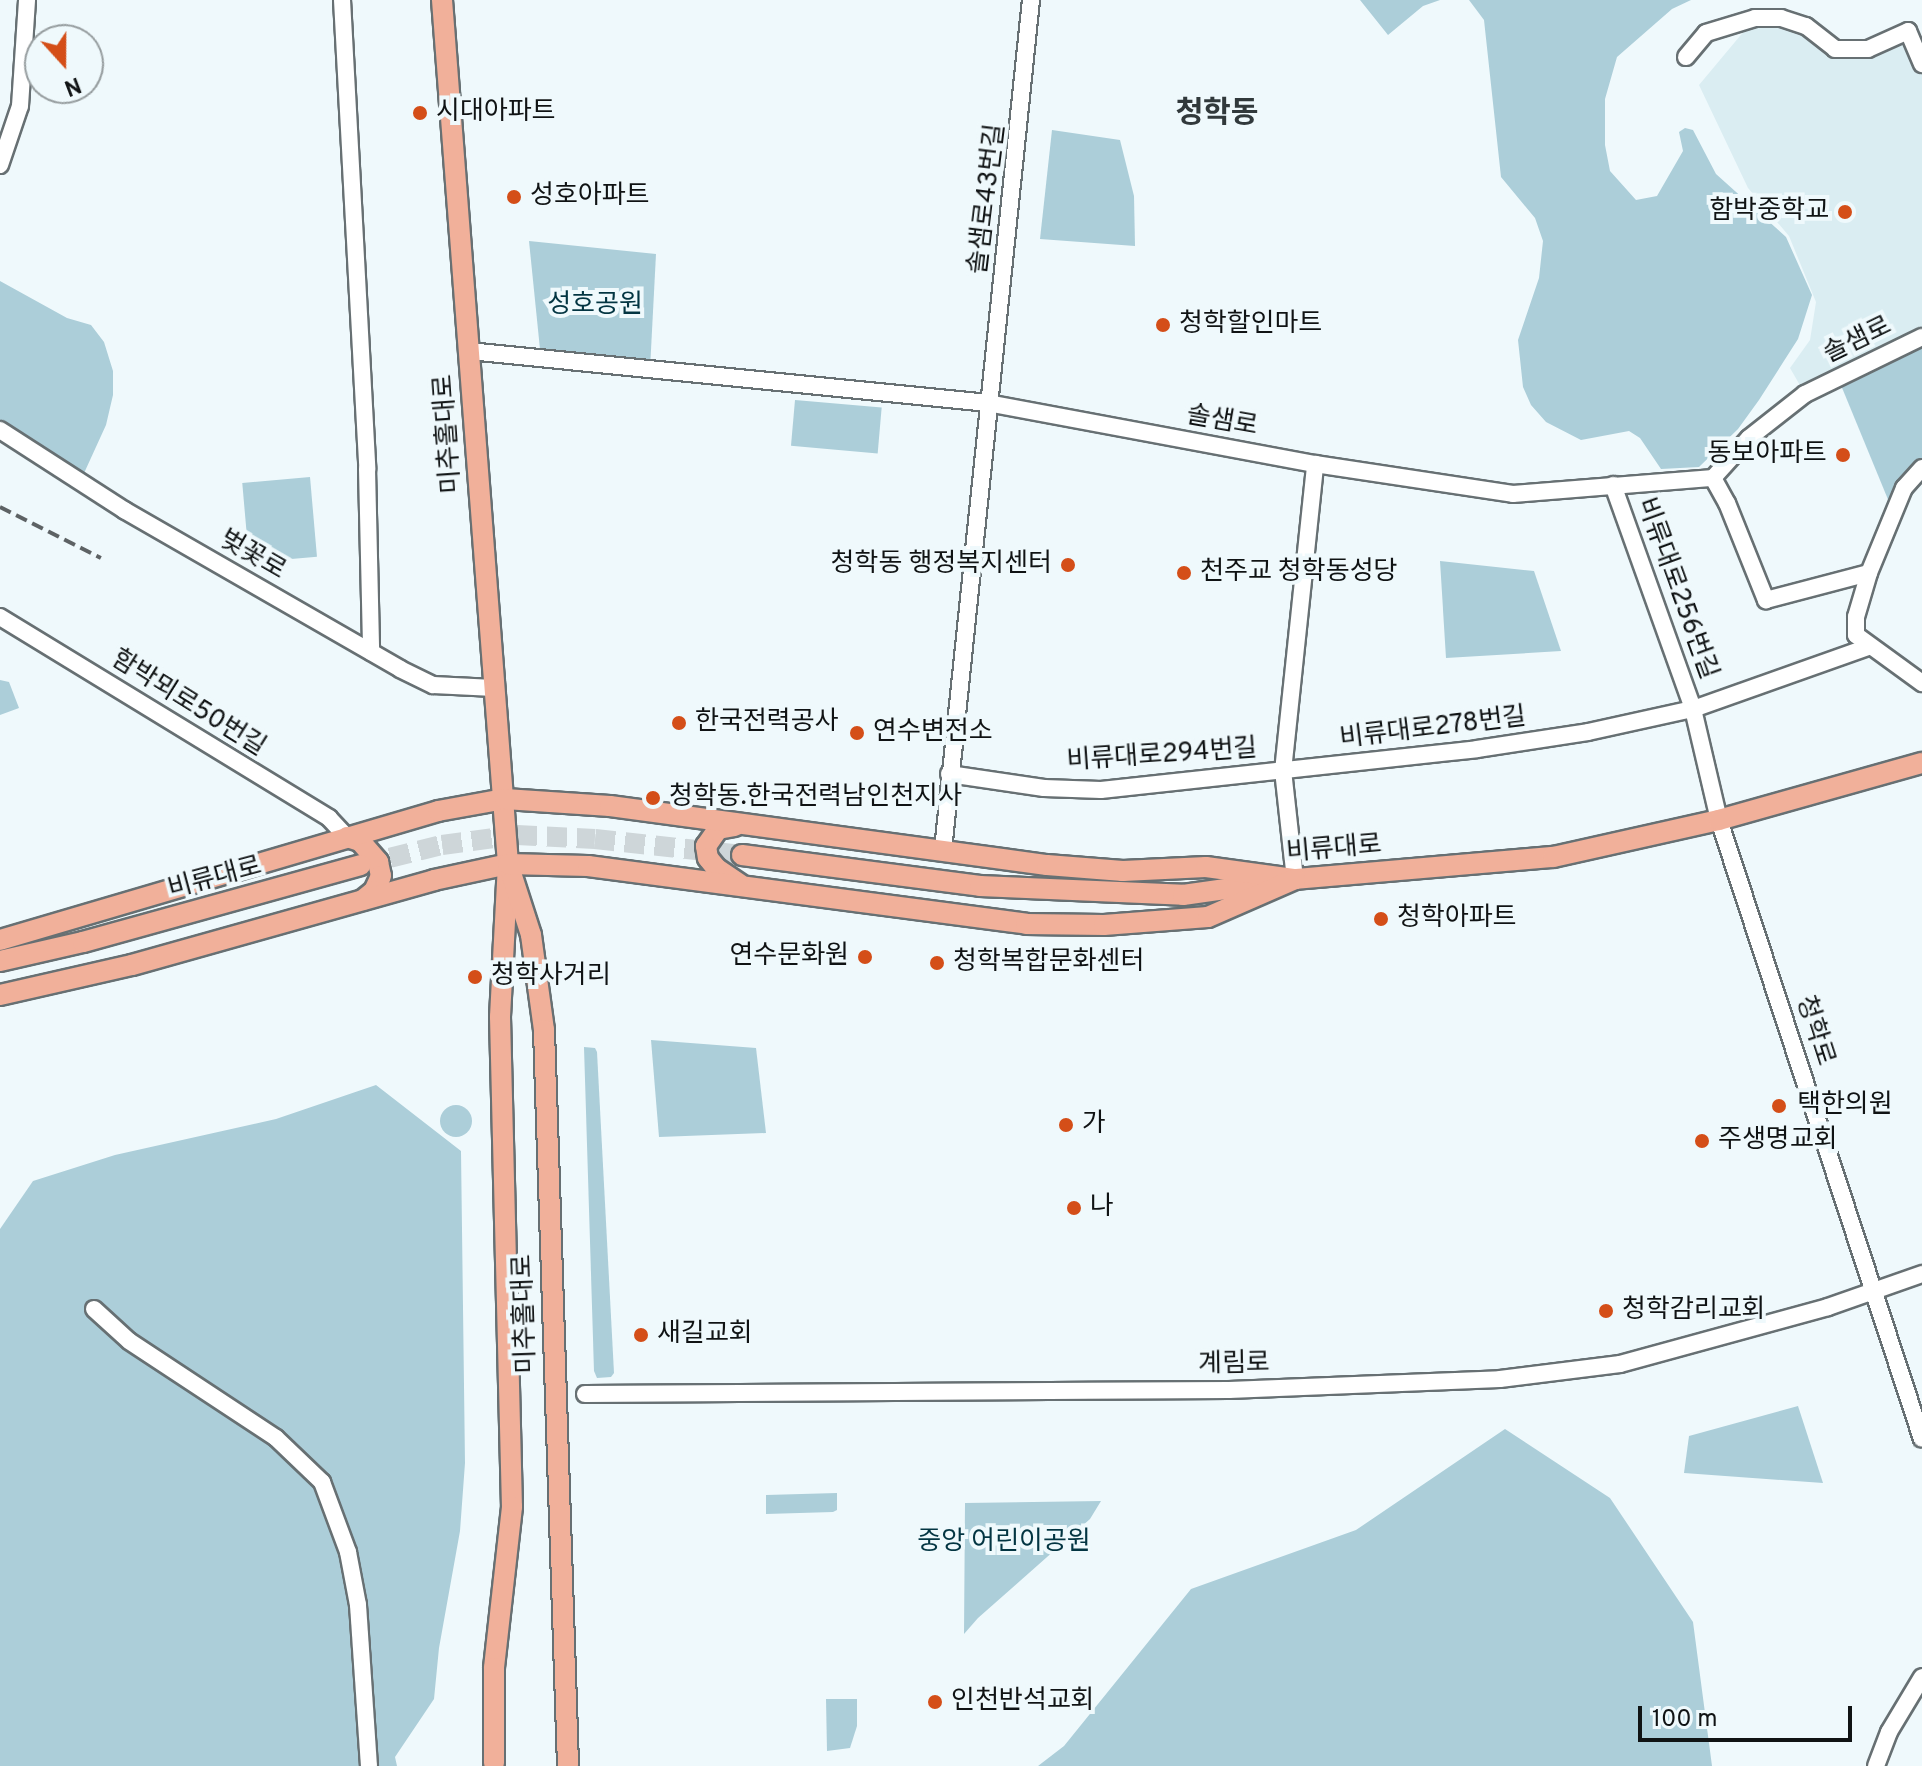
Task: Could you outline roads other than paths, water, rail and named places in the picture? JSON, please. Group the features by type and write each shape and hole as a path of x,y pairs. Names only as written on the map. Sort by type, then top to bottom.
{"main road":[{"name":"미추홀대로","path":"442,0 508,864 500,1017 512,1507 494,1668 494,1763"},
{"name":"비류대로","path":"742,855 980,886 1183,895 1295,879 1553,857 1719,820 1922,763"},
{"path":"0,940 438,811 505,799 610,806 1047,865 1123,871 1206,867 1295,879"},
{"path":"739,825 718,829 706,846 708,858 716,868 750,889"},
{"path":"347,837 360,841 378,862 381,876 374,891 363,900"},
{"name":"미추홀대로","path":"508,864 531,935 544,1030 568,1766"},
{"path":"0,995 132,965 363,900 508,864 588,866 1026,924 1104,925 1208,917 1295,879"},
{"name":"비류대로","path":"0,961 83,942 361,865"},
{"name":"비류대로","path":"0,972 83,942"}],"street":[{"path":"0,165 20,106 27,0"},
{"path":"342,0 367,469 371,652"},
{"name":"솔샘로43번길","path":"988,403 1031,0"},
{"path":"1686,57 1706,33 1755,18 1781,18 1806,26 1835,49 1868,49 1908,31 1922,64"},
{"name":"솔샘로","path":"469,351 988,403 1315,464 1513,494 1713,478 1749,438 1805,394 1922,338"},
{"path":"943,850 988,403"},
{"name":"벚꽃로","path":"0,430 124,510 433,685 494,688"},
{"path":"1295,879 1283,771 1315,464"},
{"path":"1922,468 1904,488 1869,573 1856,626 1856,635 1868,647 1922,683"},
{"path":"1713,478 1727,503 1766,600 1869,573"},
{"name":"비류대로256번길","path":"1613,485 1693,709 1719,820"},
{"name":"함박뫼로50번길","path":"0,617 329,818 347,837"},
{"name":"비류대로256번길","path":"1588,732 1693,709 1868,647"},
{"name":"비류대로278번길","path":"1283,771 1477,749 1588,732"},
{"name":"비류대로294번길","path":"949,774 1044,788 1101,790 1283,771"},
{"name":"청학로","path":"1719,820 1922,1439"},
{"name":"계림로","path":"585,1394 1229,1390 1500,1379 1620,1364 1762,1326 1922,1274"},
{"path":"94,1309 129,1341 276,1438 322,1482 348,1552 358,1605 369,1766"},
{"path":"1876,1766 1889,1732 1922,1677"}],"tunnel":[{"path":"361,865 442,845 517,835 595,839 742,855"}],"railway":[{"path":"0,507 101,558"}],"place":[{"name":"시대아파트","path":"420,113"},
{"name":"성호아파트","path":"514,197"},
{"name":"함박중학교","path":"1845,212"},
{"name":"청학할인마트","path":"1163,325"},
{"name":"동보아파트","path":"1843,455"},
{"name":"청학동 행정복지센터","path":"1068,565"},
{"name":"천주교 청학동성당","path":"1184,573"},
{"name":"한국전력공사","path":"679,723"},
{"name":"연수변전소","path":"857,733"},
{"name":"청학동.한국전력남인천지사","path":"653,798"},
{"name":"청학아파트","path":"1381,919"},
{"name":"연수문화원","path":"865,957"},
{"name":"청학복합문화센터","path":"937,963"},
{"name":"청학사거리","path":"475,977"},
{"name":"택한의원","path":"1779,1106"},
{"name":"가","path":"1066,1125"},
{"name":"주생명교회","path":"1702,1141"},
{"name":"나","path":"1074,1208"},
{"name":"청학감리교회","path":"1606,1311"},
{"name":"새길교회","path":"641,1335"},
{"name":"인천반석교회","path":"935,1702"}],"district":[{"name":"청학동","path":"1217,115"}],"park label":[{"name":"성호공원","path":"595,306"},
{"name":"중앙 어린이공원","path":"1004,1543"}]}
